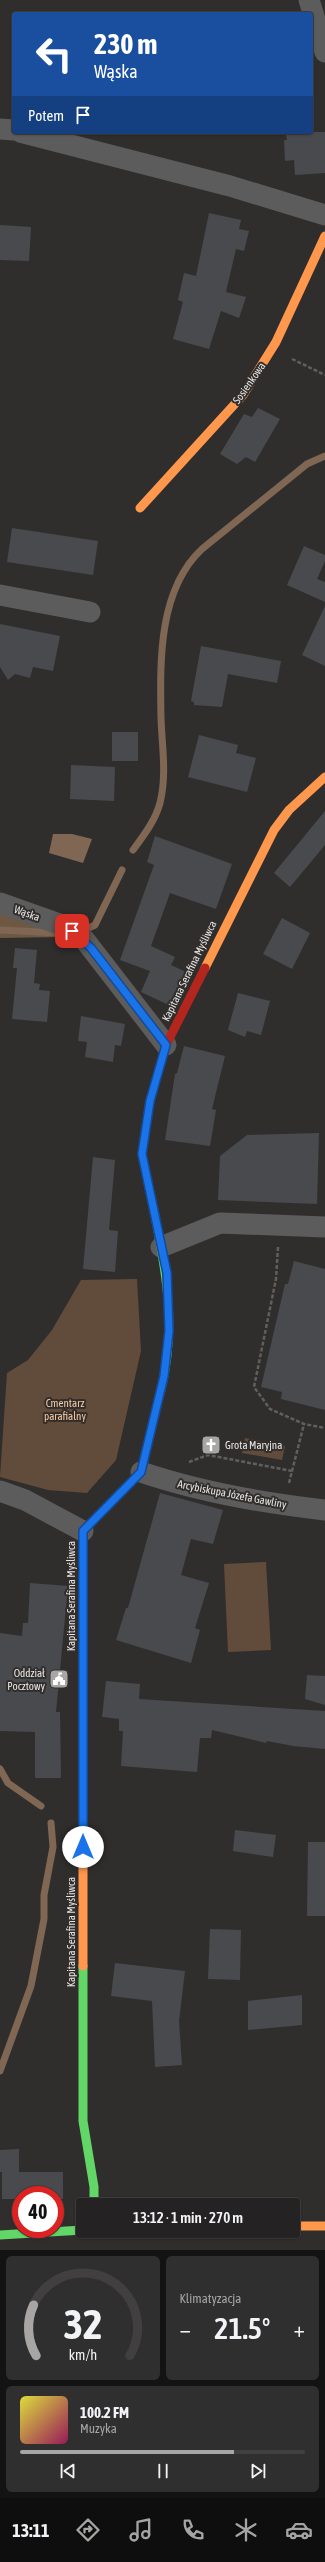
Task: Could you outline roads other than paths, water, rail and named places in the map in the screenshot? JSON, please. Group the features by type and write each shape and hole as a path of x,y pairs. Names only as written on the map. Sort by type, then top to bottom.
{"street":[{"path":"309,0 313,12"},
{"path":"313,13 325,52"},
{"path":"0,129 12,130"},
{"path":"28,134 230,186 325,214"},
{"name":"Sosienkowa","path":"140,508 243,395 272,349 325,236"},
{"path":"0,595 90,612"},
{"name":"Kapitana Serafina Myśliwca","path":"94,2198 94,2187 83,2121 83,1531 141,1472 164,1376 169,1304 167,1273 142,1154 150,1101 166,1045 274,830 289,810 325,777"},
{"name":"Wąska","path":"0,903 59,924 84,939 166,1045"},
{"path":"161,1247 220,1222 325,1227"},
{"name":"Arcybiskupa Józefa Gawliny","path":"141,1472 178,1484 284,1505 325,1510"},
{"path":"0,1491 25,1500 83,1531"},
{"path":"300,2226 325,2226"},
{"path":"0,2235 76,2230"}],"waterway":[{"path":"133,850 149,828 160,803 162,792 164,771 161,718 162,651 169,606 177,585 188,566 202,549 307,464 325,456"},
{"path":"80,932 95,925 122,870"},
{"path":"0,930 60,933"},
{"path":"0,1769 8,1783 41,1806"},
{"path":"0,2071 31,1986 44,1919 44,1895 53,1847 51,1823"}],"place":[{"name":"Grota Maryjna","path":"211,1445"},
{"name":"Oddział Pocztowy","path":"59,1679"}],"park label":[{"name":"Cmentarz parafialny","path":"65,1409"}]}
